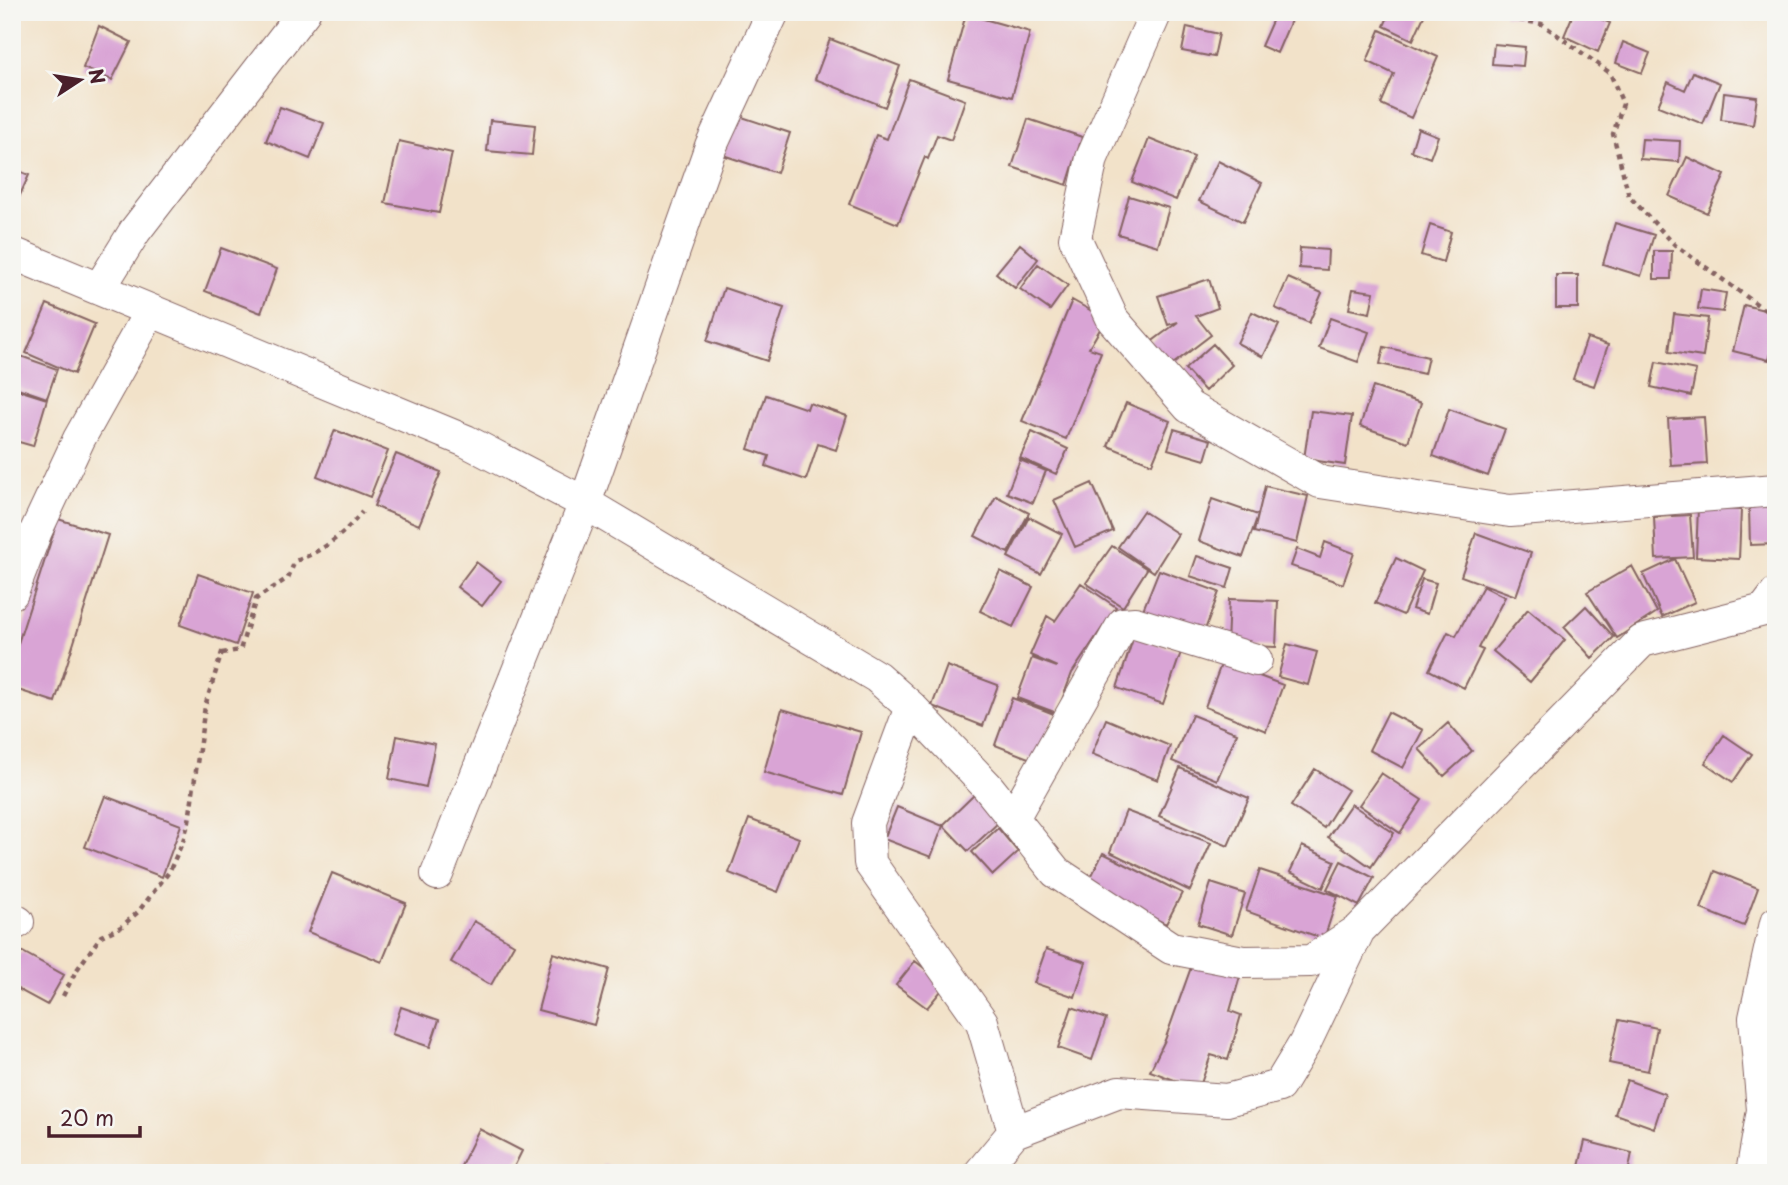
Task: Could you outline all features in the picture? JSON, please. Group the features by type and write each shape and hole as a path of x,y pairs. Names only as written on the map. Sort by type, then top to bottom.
{"street":[{"path":"99,289 142,220 304,12"},
{"path":"437,874 585,503 711,146 773,12"},
{"path":"1156,12 1092,158 1075,238 1113,320 1189,407 1320,482 1510,511 1776,490"},
{"path":"12,253 466,441 585,503 877,677 911,707 987,786 1056,873 1171,948 1243,962 1311,961 1359,930 1642,641 1764,610 1776,594"},
{"path":"12,593 36,531 79,439 150,312"},
{"path":"1013,818 1123,624 1135,623 1256,660"},
{"path":"911,707 868,824 870,863 982,1022 1014,1132"},
{"path":"1752,1173 1763,1110 1755,1017 1771,973 1776,923"},
{"path":"980,1173 1014,1132 1119,1092 1227,1100 1279,1086 1305,1043 1359,930"}],"path":[{"path":"1502,12 1508,18 1542,24 1610,73 1623,104 1613,134 1629,197 1675,245 1776,318"},
{"path":"63,996 76,971 101,936 121,927 138,912 169,872 189,821 205,706 222,651 240,650 256,599 288,578 295,561 313,555 349,528 362,512"}],"building":[{"path":"1276,12 1292,18 1277,53 1261,46"},
{"path":"1390,12 1417,12 1424,16 1413,40 1384,26"},
{"path":"1505,12 1530,12 1529,20 1504,15"},
{"path":"1574,12 1585,12 1610,23 1598,52 1564,36"},
{"path":"966,14 1030,32 1012,97 948,79"},
{"path":"99,26 131,42 112,80 83,68"},
{"path":"1187,27 1219,34 1214,57 1182,51"},
{"path":"1380,30 1438,57 1411,118 1381,104 1394,74 1367,61"},
{"path":"830,39 900,66 885,107 815,79"},
{"path":"1623,42 1650,53 1642,73 1616,63"},
{"path":"1494,44 1525,47 1523,66 1492,64"},
{"path":"1693,72 1720,83 1703,124 1658,106 1668,82 1685,90"},
{"path":"909,79 965,100 951,140 937,135 928,159 925,157 898,224 849,204 876,135 887,139"},
{"path":"1724,93 1757,97 1753,125 1721,120"},
{"path":"280,107 324,123 310,159 266,141"},
{"path":"736,115 790,133 777,173 723,155"},
{"path":"1028,119 1082,137 1067,185 1012,167"},
{"path":"490,120 535,125 532,155 487,151"},
{"path":"1418,128 1438,136 1430,158 1411,151"},
{"path":"1149,139 1194,157 1176,200 1132,182"},
{"path":"1642,139 1680,141 1679,162 1640,159"},
{"path":"399,141 452,153 439,213 385,203"},
{"path":"1687,157 1725,175 1707,213 1669,196"},
{"path":"1218,161 1262,183 1243,222 1199,201"},
{"path":"12,168 29,175 12,213"},
{"path":"1129,196 1169,208 1158,246 1118,234"},
{"path":"1615,223 1654,235 1641,276 1603,264"},
{"path":"1430,225 1451,232 1443,262 1421,255"},
{"path":"1020,244 1038,259 1015,288 996,273"},
{"path":"221,248 277,269 261,313 205,291"},
{"path":"1300,248 1328,250 1327,270 1299,268"},
{"path":"1654,251 1672,251 1671,279 1654,279"},
{"path":"1038,264 1068,285 1050,310 1020,289"},
{"path":"1556,275 1578,275 1578,308 1556,308"},
{"path":"1288,278 1322,293 1309,323 1275,308"},
{"path":"1209,279 1218,308 1196,316 1211,335 1169,367 1150,343 1178,322 1168,325 1158,296"},
{"path":"724,288 784,308 767,361 707,341"},
{"path":"1353,289 1374,292 1370,313 1349,309"},
{"path":"1701,289 1726,293 1723,312 1698,309"},
{"path":"1072,300 1106,319 1089,348 1101,352 1066,439 1022,421"},
{"path":"47,304 95,324 74,374 26,353"},
{"path":"1744,305 1776,313 1776,335 1769,360 1733,351"},
{"path":"1252,312 1279,325 1263,357 1237,343"},
{"path":"1674,314 1708,318 1703,357 1669,352"},
{"path":"1330,318 1369,332 1358,362 1319,348"},
{"path":"1587,338 1608,345 1594,386 1573,379"},
{"path":"1213,344 1232,365 1205,391 1185,369"},
{"path":"1384,347 1428,357 1424,374 1380,364"},
{"path":"12,353 57,369 47,398 12,386"},
{"path":"1656,362 1696,370 1691,396 1651,387"},
{"path":"1373,387 1421,403 1408,442 1360,426"},
{"path":"12,388 47,399 33,446 12,440"},
{"path":"766,395 807,409 809,403 847,416 836,450 818,444 806,480 766,466 769,456 748,449"},
{"path":"1126,403 1170,421 1152,464 1108,446"},
{"path":"1449,409 1505,429 1488,476 1433,456"},
{"path":"1311,411 1352,416 1345,465 1304,459"},
{"path":"1704,417 1707,464 1671,466 1668,419"},
{"path":"1174,429 1211,440 1205,460 1168,449"},
{"path":"335,430 388,451 370,497 317,476"},
{"path":"1032,432 1068,449 1056,474 1020,458"},
{"path":"396,454 441,472 419,525 374,506"},
{"path":"1020,460 1046,471 1033,503 1007,493"},
{"path":"1092,483 1113,531 1075,547 1054,500"},
{"path":"1265,486 1308,496 1297,543 1254,532"},
{"path":"996,496 1029,513 1008,553 975,536"},
{"path":"1212,499 1258,515 1243,557 1199,541"},
{"path":"1776,506 1776,544 1750,545 1749,507"},
{"path":"1698,508 1741,510 1739,559 1696,557"},
{"path":"1143,511 1178,534 1154,572 1118,547"},
{"path":"1690,515 1693,557 1656,559 1654,517"},
{"path":"1029,517 1062,534 1041,574 1008,557"},
{"path":"58,519 108,535 55,702 12,688 12,662"},
{"path":"1476,533 1531,553 1516,596 1461,576"},
{"path":"1325,542 1354,553 1343,584 1291,566 1297,549 1320,558"},
{"path":"1112,546 1147,569 1123,607 1086,583"},
{"path":"1197,556 1233,568 1227,588 1190,576"},
{"path":"1396,558 1423,571 1403,615 1375,603"},
{"path":"1675,559 1695,602 1662,617 1643,574"},
{"path":"476,562 501,581 482,606 457,587"},
{"path":"1632,566 1657,612 1617,638 1587,592"},
{"path":"1159,570 1219,592 1202,638 1141,615"},
{"path":"1000,571 1033,587 1013,627 980,611"},
{"path":"198,574 253,593 236,645 180,625"},
{"path":"1422,579 1436,583 1427,614 1412,609"},
{"path":"1081,583 1116,607 1072,673 1057,713 1017,698 1032,658 1057,667 1030,655 1047,616 1055,621"},
{"path":"1483,586 1505,597 1478,648 1483,650 1464,688 1429,670 1448,632 1456,636"},
{"path":"1229,599 1278,601 1276,647 1227,645"},
{"path":"1586,606 1614,637 1592,658 1564,627"},
{"path":"1528,609 1565,640 1530,682 1493,651"},
{"path":"1134,636 1181,652 1163,704 1117,688"},
{"path":"1287,644 1317,652 1308,685 1278,677"},
{"path":"1222,662 1283,685 1266,731 1205,707"},
{"path":"947,666 998,685 983,726 932,706"},
{"path":"1012,698 1054,714 1036,761 995,745"},
{"path":"782,709 861,732 843,795 764,772"},
{"path":"1388,712 1423,730 1403,768 1369,750"},
{"path":"1192,715 1237,733 1217,780 1172,761"},
{"path":"1106,719 1170,746 1158,780 1092,754"},
{"path":"1448,723 1472,751 1444,776 1419,749"},
{"path":"1724,735 1752,754 1733,782 1705,763"},
{"path":"397,736 435,744 426,787 389,779"},
{"path":"1180,768 1249,798 1228,846 1159,816"},
{"path":"1315,769 1348,790 1324,828 1291,806"},
{"path":"1381,773 1422,800 1400,833 1359,805"},
{"path":"974,795 999,822 968,851 943,825"},
{"path":"105,796 181,825 162,877 85,847"},
{"path":"1351,804 1394,833 1371,867 1328,837"},
{"path":"897,807 943,826 931,857 884,839"},
{"path":"1126,811 1211,843 1190,891 1110,852"},
{"path":"749,819 799,838 778,892 729,873"},
{"path":"998,828 1018,852 993,875 972,852"},
{"path":"1302,846 1335,861 1323,888 1290,872"},
{"path":"1103,853 1182,893 1166,924 1087,885"},
{"path":"1341,861 1374,878 1359,906 1327,889"},
{"path":"1260,870 1338,896 1324,939 1246,911"},
{"path":"1715,871 1758,888 1744,926 1701,909"},
{"path":"332,873 406,903 382,962 308,932"},
{"path":"1211,883 1245,894 1232,935 1198,924"},
{"path":"474,921 514,944 491,985 451,962"},
{"path":"1046,949 1086,962 1075,997 1034,983"},
{"path":"21,951 64,975 47,1005 12,986 12,967"},
{"path":"553,953 609,969 594,1025 538,1010"},
{"path":"915,961 946,985 927,1008 896,985"},
{"path":"1193,962 1241,973 1230,1011 1241,1015 1228,1060 1211,1055 1199,1089 1150,1071 1165,1040"},
{"path":"401,1007 439,1020 430,1047 392,1034"},
{"path":"1072,1007 1106,1019 1092,1060 1058,1048"},
{"path":"1619,1020 1657,1028 1648,1071 1609,1063"},
{"path":"1627,1080 1665,1094 1654,1128 1615,1114"},
{"path":"479,1129 522,1151 511,1173 470,1173 460,1168"},
{"path":"1585,1141 1632,1153 1628,1173 1578,1171"},
{"path":"603,1165 629,1170 629,1173 602,1173"}]}
